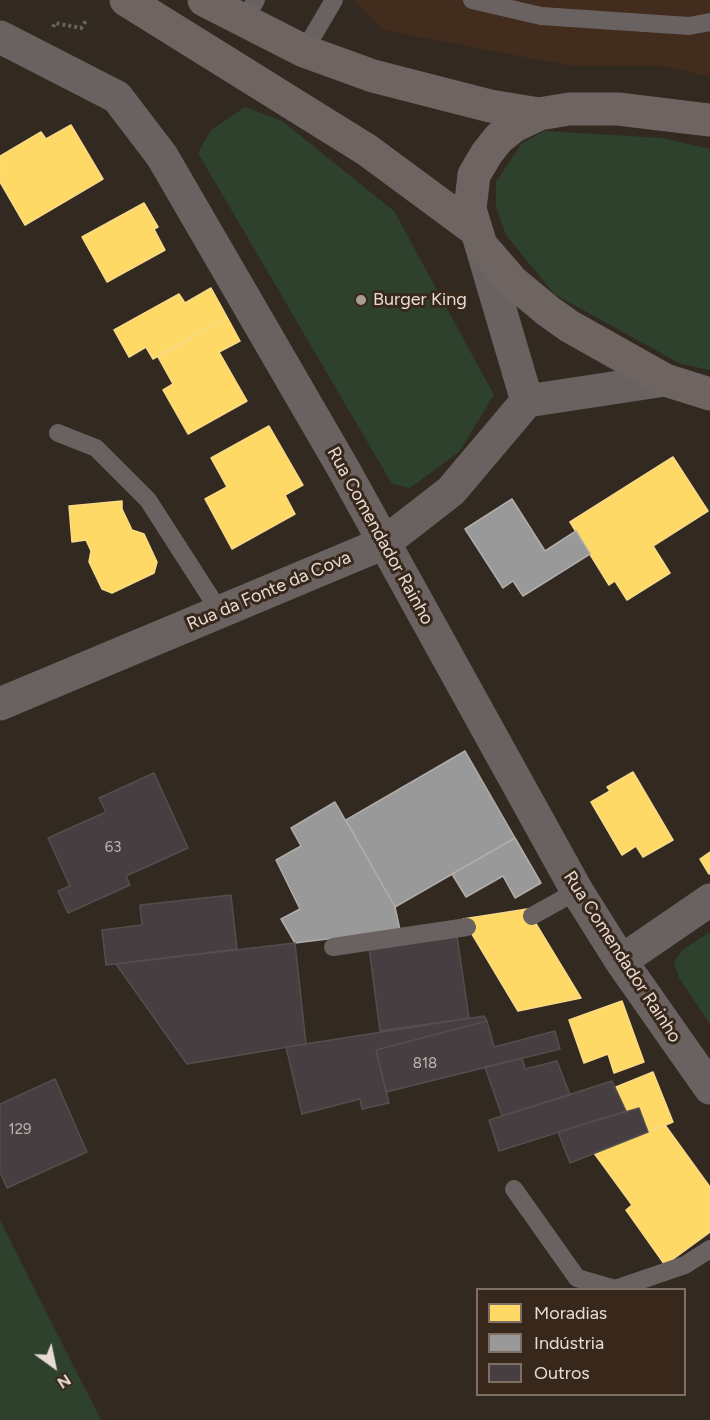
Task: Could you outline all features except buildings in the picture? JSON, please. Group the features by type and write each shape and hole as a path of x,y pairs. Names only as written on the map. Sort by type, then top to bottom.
{"main road":[{"path":"126,0 367,150 478,237 513,282 569,326 665,380 710,394"},
{"path":"204,0 249,11 304,51 373,76 490,106 539,114"},
{"path":"478,237 470,208 474,175 486,153 514,126 539,114 569,109 618,109 710,120"}],"street":[{"name":"Rua Comendador Rainho","path":"0,37 117,97 155,147 384,543 577,891 621,961 710,1088"},
{"path":"478,237 527,401 665,380"},
{"name":"Rua da Fonte da Cova","path":"0,704 384,543 452,491 527,401"},
{"path":"621,961 710,900"}],"lane":[{"path":"304,51 334,0"},
{"path":"472,0 542,16 689,26 710,22"},
{"path":"58,433 96,448 148,500 220,612"},
{"path":"532,916 577,891"},
{"path":"333,947 467,927"},
{"path":"514,1189 577,1278 610,1288"},
{"path":"618,1288 684,1265 710,1249"}],"path":[{"path":"56,23 81,28 86,21"}],"shaded area":[{"path":"353,0 710,0 710,77 663,66 571,66 383,30"}],"green space":[{"path":"245,107 282,121 394,211 494,395 459,452 410,488 392,484 198,153 211,130"},
{"path":"544,131 662,138 710,149 710,370 681,364 554,294 506,235 496,207 496,182 522,143"},
{"path":"710,932 710,1024 679,978 674,963 682,950"},
{"path":"0,1220 20,1260 101,1420 0,1420"}],"place":[{"name":"Burger King","path":"361,300"}]}
